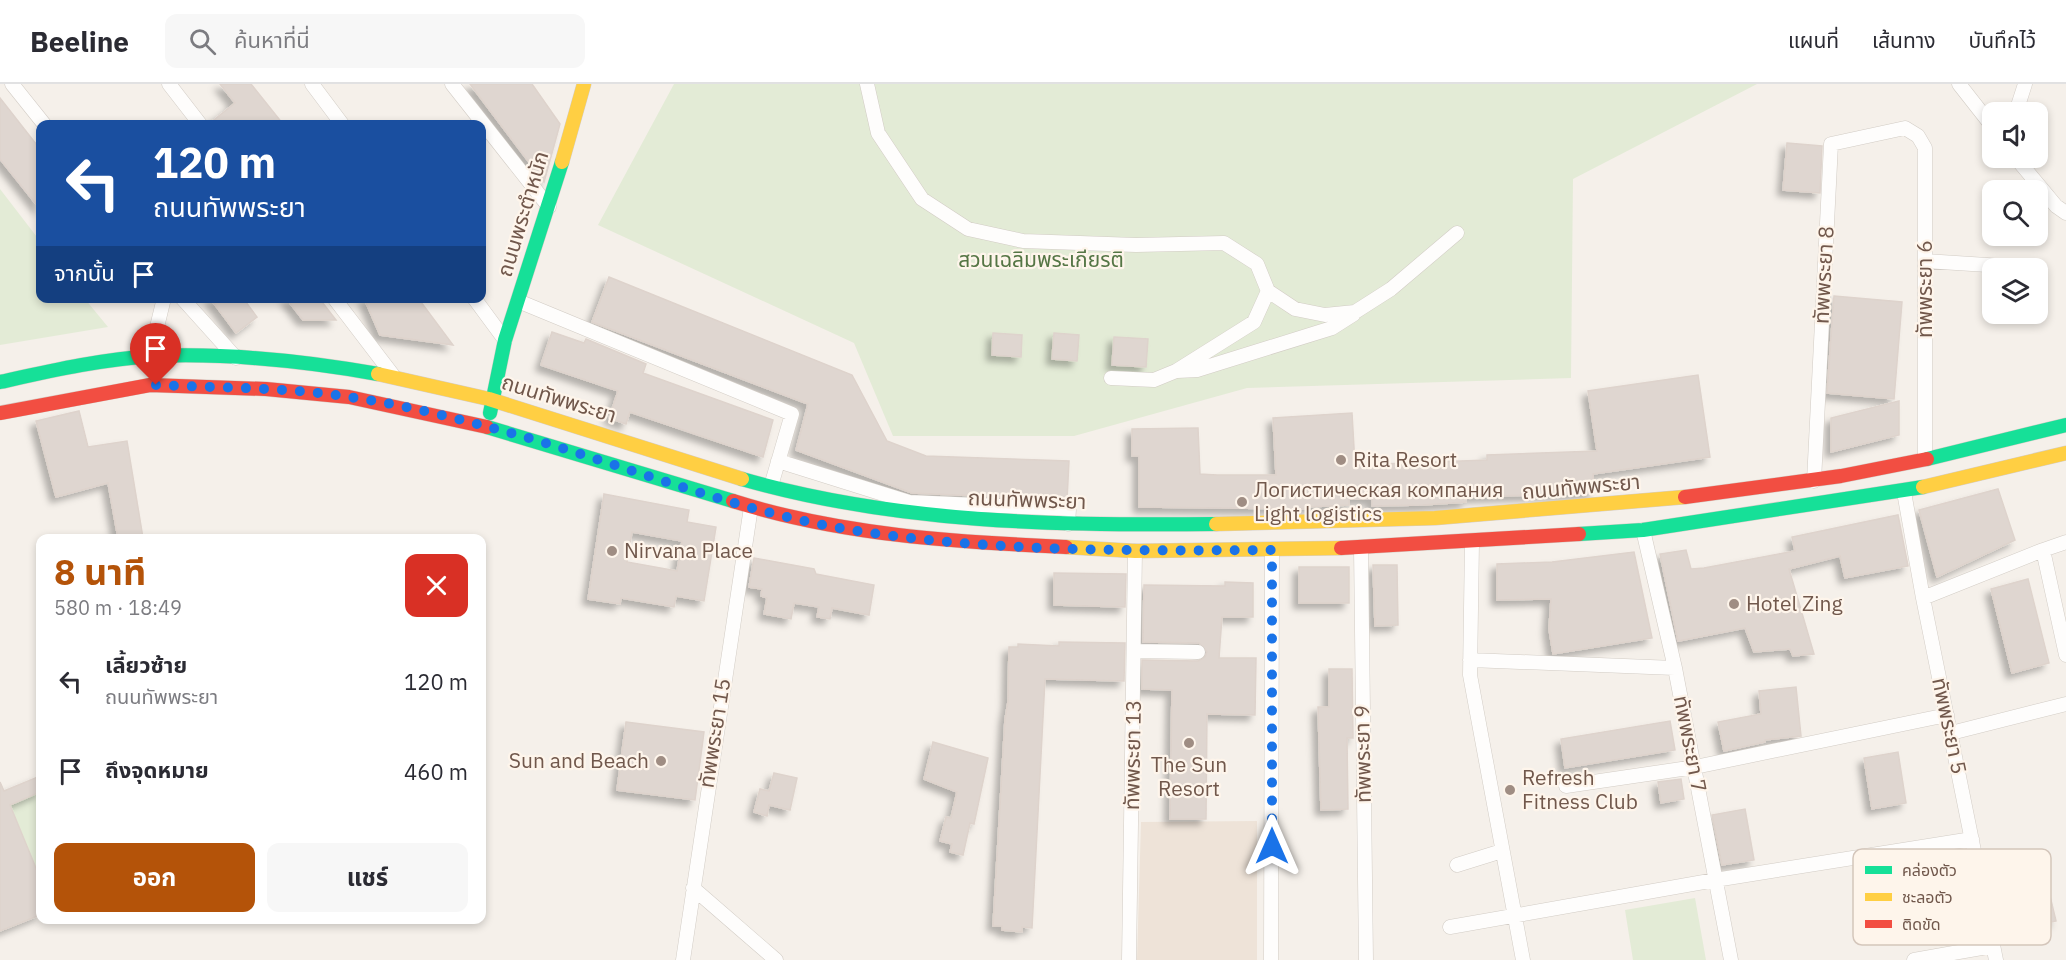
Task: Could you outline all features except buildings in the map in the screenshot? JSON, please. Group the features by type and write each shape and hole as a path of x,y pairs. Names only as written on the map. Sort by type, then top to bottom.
{"main road":[{"name":"ถนนพระตำหนัก","path":"488,427 505,340 549,207 584,84"},
{"name":"ถนนทัพพระยา","path":"0,413 19,394 150,356 236,358 351,367 392,374 493,400 771,486 851,505 945,518 1068,524 1271,524 1461,519 1637,504 1814,481 1924,459 2066,425"},
{"path":"349,397 355,380 351,367"},
{"name":"ถนนทัพพระยา","path":"0,382 19,394 150,385 266,389 349,397 488,427 751,507 844,528 943,541 1135,550 1361,548 1643,530 1904,492 2066,453"}],"street":[{"path":"12,84 41,120"},
{"path":"169,84 197,120"},
{"path":"312,84 339,120"},
{"path":"452,84 480,120"},
{"path":"867,84 878,133 922,199 969,230 1023,241 1136,245 1224,243 1257,264 1268,291 1294,309 1325,315 1355,312"},
{"path":"1959,84 1982,113"},
{"path":"2019,102 2025,84"},
{"path":"486,127 549,207"},
{"name":"ทัพพระยา 6","path":"1905,128 1917,136 1925,148 1924,459"},
{"name":"ทัพพระยา 8","path":"1814,481 1831,144 1905,128"},
{"path":"2024,168 2056,206 2066,213"},
{"path":"1176,371 1197,370 1332,328 1391,289 1457,233"},
{"path":"1925,261 1982,265"},
{"path":"1111,378 1154,380 1176,371 1254,322 1268,291"},
{"path":"518,301 792,414 771,486"},
{"path":"150,356 163,303"},
{"path":"186,303 236,358"},
{"path":"338,303 392,374"},
{"path":"478,303 505,340"},
{"path":"778,462 909,502 1069,509 1068,524"},
{"name":"ทัพพระยา 5","path":"1904,492 1974,849"},
{"name":"ทัพพระยา 15","path":"683,960 751,507"},
{"name":"ทัพพระยา 7","path":"1643,530 1675,668 1731,960"},
{"path":"1472,542 1470,660 1472,691 1523,960"},
{"path":"1923,598 2066,542"},
{"name":"ทัพพระยา 9","path":"1361,548 1366,960"},
{"name":"ทัพพระยา 13","path":"1130,960 1135,550"},
{"path":"1271,960 1272,550"},
{"path":"2043,550 2066,655"},
{"path":"1134,651 1198,652"},
{"path":"1470,660 1675,668"},
{"path":"1951,734 2066,704"},
{"path":"1566,786 1695,767 1947,715"},
{"path":"1909,849 1972,839"},
{"path":"1457,865 1502,851"},
{"path":"1450,927 1515,914 1853,858"},
{"path":"693,888 776,960"},
{"path":"1914,960 1993,946"},
{"name":"ทัพพระยา 5","path":"1993,946 1996,960"}],"shaded area":[{"path":"1257,821 1257,960 1137,960 1141,822"}],"green space":[{"name":"สวนเฉลิมพระเกียรติ","path":"674,84 1757,84 1573,179 1571,378 1247,388 1074,436 893,436 854,343 598,225"},
{"path":"0,189 36,236 36,303 88,303 108,327 0,345"},
{"path":"36,794 36,868 10,805"},
{"path":"1695,898 1706,960 1633,960 1625,910"}],"traffic: fast":[{"path":"490,413 505,340 562,162"},
{"path":"0,382 115,360 182,355 266,359 378,374"},
{"path":"1927,459 2066,425"},
{"path":"487,427 733,501"},
{"path":"742,479 800,494 859,505 977,519 1096,524 1216,524"},
{"path":"1579,534 1643,530 1923,487"}],"traffic: slow":[{"path":"562,162 584,84"},
{"path":"378,374 489,399 742,479"},
{"path":"1923,487 2066,453"},
{"path":"1216,524 1435,518 1685,497"},
{"path":"1066,547 1135,551 1341,548"}],"traffic: jam":[{"path":"0,413 150,385 266,389 349,397 487,427"},
{"path":"1685,497 1841,476 1927,459"},
{"path":"733,501 815,522 898,535 1066,547"},
{"path":"1341,548 1579,534"}],"place":[{"name":"Rita Resort","path":"1341,460"},
{"name":"Логистическая компания Light logistics","path":"1242,502"},
{"name":"Nirvana Place","path":"612,551"},
{"name":"Hotel Zing","path":"1734,604"},
{"name":"The Sun Resort","path":"1189,743"},
{"name":"Sun and Beach","path":"661,761"},
{"name":"Refresh Fitness Club","path":"1510,790"}],"route":[{"path":"156,385 266,389 349,397 437,415 501,430 751,507 844,528 943,541 1135,550 1272,550 1272,846"}]}
